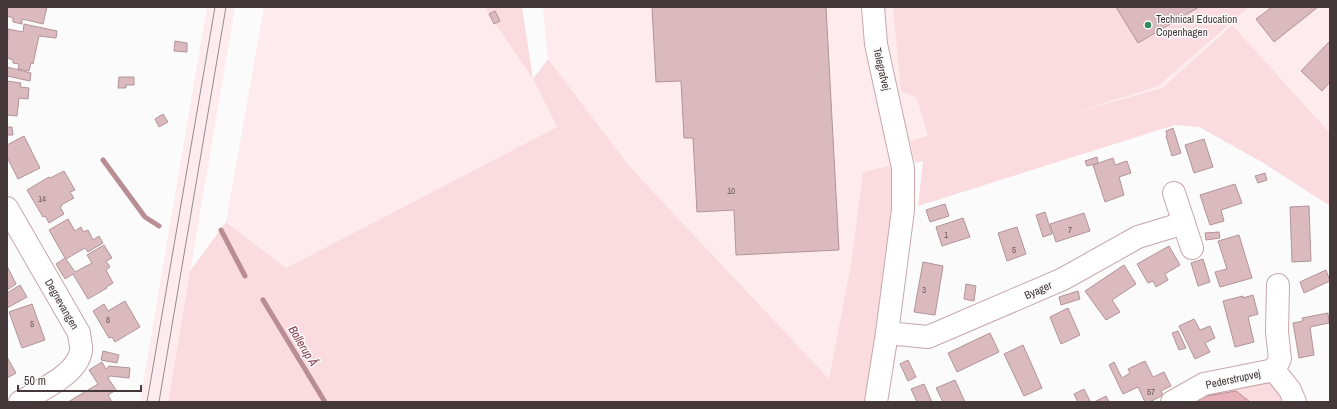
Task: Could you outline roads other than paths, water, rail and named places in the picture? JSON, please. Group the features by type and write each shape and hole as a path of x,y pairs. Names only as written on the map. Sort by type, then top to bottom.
{"street":[{"name":"Telegrafvej","path":"873,7 876,44 896,129 903,168 903,210 887,333"},
{"path":"1174,193 1192,248"},
{"name":"Degnevangen","path":"7,208 79,333 81,351 76,362 66,374 20,402"},
{"name":"Byager","path":"887,333 928,337 1063,279 1138,237 1184,223"},
{"name":"Pederstrupvej","path":"1274,370 1280,359 1277,332 1278,285"},
{"path":"876,402 887,333"},
{"name":"Pederstrupvej","path":"1172,402 1204,384 1274,370"},
{"name":"Pederstrupvej","path":"1274,370 1290,390 1295,402"}],"waterway":[{"name":"Ballerup Å","path":"103,160 145,217 159,226"},
{"path":"221,230 245,276"},
{"name":"Ballerup Å","path":"263,300 325,402"}],"tram line":[{"path":"147,402 215,7"},
{"path":"159,402 226,7"}],"place":[{"name":"Technical Education Copenhagen","path":"1148,25"}]}
